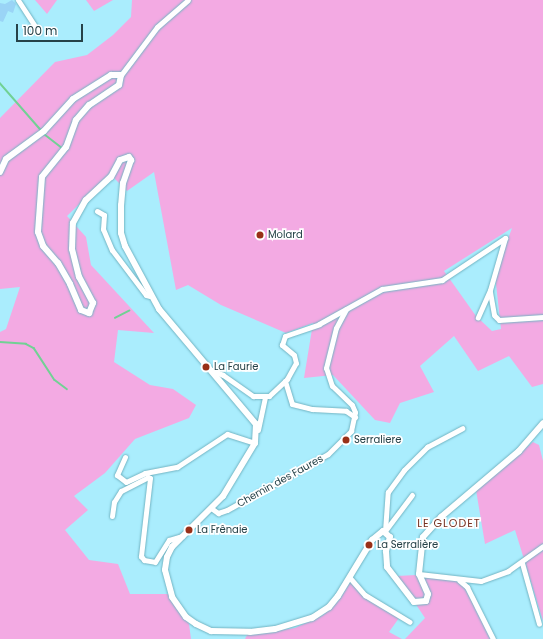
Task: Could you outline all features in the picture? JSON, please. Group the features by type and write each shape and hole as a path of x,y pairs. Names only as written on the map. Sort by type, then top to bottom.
{"street":[{"path":"18,0 39,32"},
{"path":"188,0 157,27 121,75 119,85 90,105 76,120 64,149 42,177 38,232 43,246 58,263 85,313 89,313 93,303 76,267 71,239 73,223 86,200 106,184 120,160 125,156 131,160 123,183 121,233 150,296 208,369 252,418 258,430"},
{"path":"0,172 6,159 15,150 42,132 73,99 111,75 121,75"},
{"path":"97,211 104,215 103,229 112,250 146,296 150,296"},
{"path":"412,494 385,531 378,532 372,540 350,578 329,607 312,618 275,629 226,633 212,631 186,617 167,584 164,570 167,557 182,536 223,496 255,443 265,397 285,381 293,370 296,359 281,341 388,287 444,280 505,238 490,290 478,317"},
{"path":"490,290 493,310 499,320 543,317"},
{"path":"346,309 336,328 326,368 332,386 352,405 355,417"},
{"path":"208,369 223,375 253,396 265,397"},
{"path":"285,381 292,404 312,409 338,409 352,413 355,417"},
{"name":"Chemin des Faures","path":"211,508 218,513 227,510 328,454 351,431 355,417"},
{"path":"462,428 427,447 400,476 388,492 385,531 390,537 386,551 387,567 418,604 428,598 419,574 421,544 426,532 519,451 543,423"},
{"path":"125,457 117,475 126,482 145,473 177,468 227,434 255,443"},
{"path":"112,516 114,502 121,491 148,477 150,478 141,556 144,560 155,562 169,540 182,536"},
{"path":"419,574 481,581 522,563 543,546"},
{"path":"522,563 539,624"},
{"path":"350,578 365,595 410,622"},
{"path":"456,578 467,588 494,639"}],"shaded area":[{"path":"35,0 57,0 47,14"},
{"path":"86,0 113,0 94,11"},
{"path":"132,0 543,0 543,384 532,387 509,356 478,371 454,336 420,366 434,392 400,403 390,423 375,420 333,375 304,378 313,323 286,333 221,305 188,285 176,290 154,172 127,191 110,174 67,216 86,237 91,265 154,333 118,330 114,362 150,385 173,389 196,405 189,418 135,439 105,473 74,496 88,510 65,530 89,560 118,564 130,594 168,594 177,599 189,624 191,639 0,639 0,332 6,329 20,287 0,289 0,118 55,62 87,55 113,35 131,17","holes":["512,228 495,275 501,329 492,331 476,316 444,271"]},
{"path":"533,442 539,445 543,461 543,621 515,530 485,544 476,490"},
{"path":"416,575 453,578 464,586 491,639 405,639 425,618 397,576"},
{"path":"351,581 363,596 399,618 389,632 402,639 245,639 247,635 295,628 323,615 339,600"}],"building":[{"path":"12,0 16,4 13,13 8,11 3,22 0,21 0,3 5,4"}],"waterway":[{"path":"0,83 41,130"},
{"path":"43,133 62,148"},
{"path":"115,318 129,311"},
{"path":"0,342 26,344 34,348 55,380 67,389"}],"place":[{"name":"Molard","path":"260,235"},
{"name":"La Faurie","path":"206,367"},
{"name":"Serraliere","path":"346,440"},
{"name":"La Frênaie","path":"189,530"},
{"name":"La Serralière","path":"369,545"}],"district":[{"name":"LE GLODET","path":"449,523"}]}
